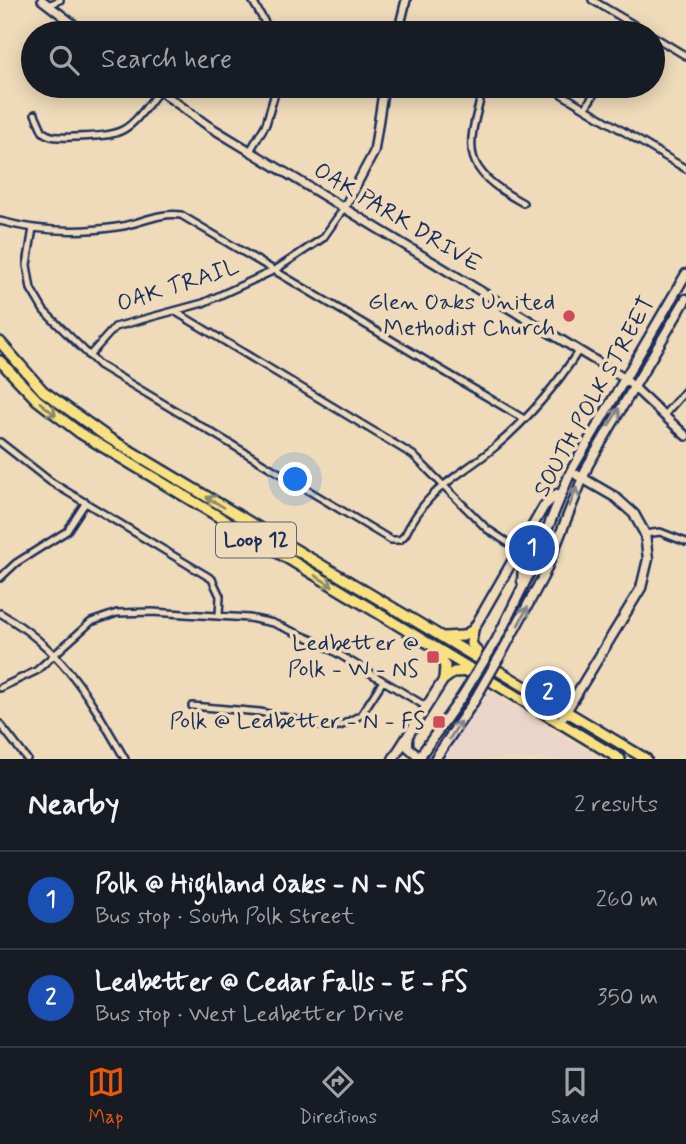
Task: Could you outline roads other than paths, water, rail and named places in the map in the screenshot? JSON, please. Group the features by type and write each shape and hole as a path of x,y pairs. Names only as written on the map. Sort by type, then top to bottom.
{"main road":[{"name":"SOUTH POLK STREET","path":"419,758 463,695 496,641 535,558 561,489 686,274"},
{"name":"SOUTH POLK STREET","path":"435,759 474,701 505,647 548,563 582,477 686,299"},
{"path":"664,312 675,318"},
{"name":"Loop 12","path":"0,342 43,391 107,437 646,759"},
{"name":"Loop 12","path":"0,361 37,400 102,447 620,759"},
{"path":"102,447 107,437"},
{"path":"559,723 640,588 648,559 645,534 625,505 571,471"},
{"path":"442,637 463,636 473,630 544,506 561,489"},
{"path":"519,550 523,571 520,591"},
{"path":"364,606 371,595"},
{"path":"473,630 473,648 490,666"},
{"path":"435,648 445,666 444,679"},
{"path":"393,759 444,679 454,671 473,671"},
{"path":"408,738 408,747 419,758"}],"street":[{"path":"45,2 61,0"},
{"path":"251,0 264,21"},
{"path":"402,21 406,0"},
{"path":"592,0 628,21"},
{"path":"45,2 70,21"},
{"path":"665,43 686,56"},
{"path":"36,114 43,132 53,138 114,136 135,122 150,98"},
{"name":"OAK PARK DRIVE","path":"171,98 250,151 634,384 686,436"},
{"path":"250,151 271,111 274,98"},
{"name":"OAK TRAIL","path":"89,356 115,327 176,312 242,288 323,238 344,208 374,152 382,98"},
{"path":"481,98 471,134 471,155 486,177 523,204"},
{"path":"570,98 686,169"},
{"path":"586,107 591,98"},
{"path":"0,220 33,228 74,231 107,228 173,214 188,219 524,419"},
{"path":"33,228 27,265 31,289 44,311 89,356 117,378 391,540 400,540 423,502 490,451 524,419 565,372 579,350"},
{"path":"176,312 399,446 444,484 475,519 519,550 548,563"},
{"path":"665,414 686,390"},
{"path":"0,442 51,482 212,579 220,596 219,616"},
{"path":"0,578 16,563 67,531 86,502"},
{"path":"645,534 660,532 686,542"},
{"path":"0,613 32,633 55,653 84,689 125,759"},
{"path":"0,688 36,671 91,622 117,613 219,616 249,618 299,632 427,707"},
{"path":"192,706 260,712 327,727 340,726 361,715 383,681"},
{"path":"0,724 27,759"}],"place":[{"name":"Glen Oaks United Methodist Church","path":"569,316"},
{"name":"Polk @ Highland Oaks - N - NS","path":"532,548"},
{"name":"Ledbetter @ Polk - W - NS","path":"433,657"},
{"name":"Ledbetter @ Cedar Falls - E - FS","path":"548,693"},
{"name":"Polk @ Ledbetter - N - FS","path":"439,722"}]}
